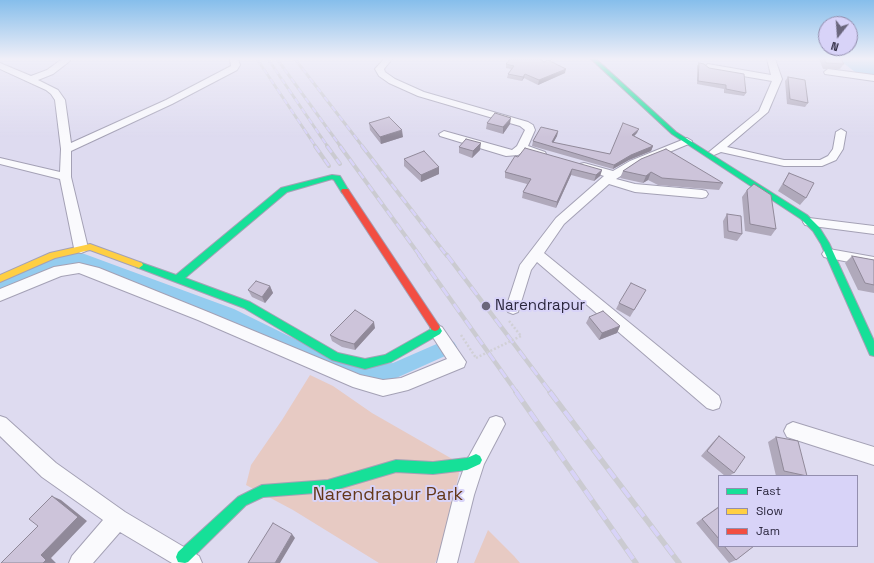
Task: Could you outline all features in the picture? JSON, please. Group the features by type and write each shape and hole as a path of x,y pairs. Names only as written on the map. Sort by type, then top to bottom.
{"street":[{"path":"43,85 50,88 58,96 66,149 65,177 80,248"},
{"path":"66,149 169,102 201,85"},
{"path":"401,85 524,124 529,127 530,130 522,148 514,153 506,153 444,134"},
{"path":"624,85 674,133 816,228 874,352"},
{"path":"709,156 764,112 775,85"},
{"path":"718,148 784,163 822,163 832,158 838,149 841,132"},
{"path":"509,312 525,269 560,222 610,177 634,163 686,141"},
{"path":"522,148 553,157"},
{"path":"0,161 65,177"},
{"path":"576,164 635,188 702,194"},
{"path":"0,295 59,271 80,268 94,272 195,313 359,382 383,388 402,385 458,362 337,178 332,177 284,190 178,279"},
{"path":"809,222 874,230"},
{"path":"0,278 53,255 80,248 100,249 247,305 336,357 365,364 387,359 437,331"},
{"path":"536,254 713,402"},
{"path":"829,254 874,262"},
{"path":"0,424 49,470 118,519 187,560 226,515 242,501 262,491 328,486 396,466 433,468 467,464 476,460"},
{"path":"447,563 464,495 476,460 496,424"},
{"path":"793,431 874,456"},
{"path":"79,563 118,519"}],"path":[{"path":"461,335 476,358 521,336 509,312"}],"green space":[{"name":"Narendrapur Park","path":"310,375 333,386 372,413 461,464 442,550 435,563 379,563 293,510 246,485 251,465 282,420"},
{"path":"488,530 514,556 520,563 474,563"}],"building":[{"path":"726,85 745,85 746,93 726,89"},
{"path":"789,85 806,85 808,103 790,99"},
{"path":"495,113 511,118 503,127 487,123"},
{"path":"389,117 402,130 380,137 369,123"},
{"path":"623,123 639,129 632,135 653,146 631,155 614,165 533,141 541,127 558,131 552,142 610,154"},
{"path":"466,139 481,143 473,151 459,147"},
{"path":"525,148 602,170 596,175 572,169 557,202 523,192 531,179 505,172 515,156 518,157"},
{"path":"666,149 723,183 662,178 651,172 646,176 623,171 641,159"},
{"path":"424,151 439,167 421,175 404,159"},
{"path":"789,173 814,183 806,198 783,184"},
{"path":"754,184 771,195 776,229 750,224 747,190"},
{"path":"727,214 741,216 742,234 728,231"},
{"path":"852,256 874,260 874,285 865,283"},
{"path":"256,281 270,286 262,297 248,290"},
{"path":"631,283 646,290 634,310 619,303"},
{"path":"355,310 374,322 354,344 330,335"},
{"path":"603,311 620,326 602,333 589,317"},
{"path":"719,436 745,457 734,473 707,451"},
{"path":"776,437 798,441 807,475 784,471"},
{"path":"52,496 78,517 41,555 46,560 43,563 1,563 38,526 29,519"},
{"path":"718,508 718,538 702,519"},
{"path":"273,523 292,534 275,563 248,563"},
{"path":"725,547 753,547 736,560"}],"waterway":[{"path":"0,286 62,259 79,258 228,314 297,348 354,371 374,373 394,371 448,347"}],"railway":[{"path":"275,85 316,147"},
{"path":"286,85 328,147"},
{"path":"296,85 341,147"},
{"path":"315,85 363,147"},
{"path":"315,146 329,166"},
{"path":"327,146 340,164"},
{"path":"340,146 420,256"},
{"path":"362,146 447,256"},
{"path":"419,255 517,393"},
{"path":"447,255 551,393"},
{"path":"516,392 636,563"},
{"path":"550,392 679,563"}],"traffic: fast":[{"path":"622,85 674,133 804,217 816,229 825,243 874,352"},
{"path":"178,279 284,190 332,177 337,178 345,191"},
{"path":"139,265 247,305 336,357 365,364 387,359 437,331 435,327"},
{"path":"183,557 242,501 262,491 328,486 396,466 433,468 467,464 476,460"}],"traffic: slow":[{"path":"0,279 53,255 90,247 139,265"}],"traffic: jam":[{"path":"345,191 435,327"}],"place":[{"name":"Narendrapur","path":"486,306"}]}
